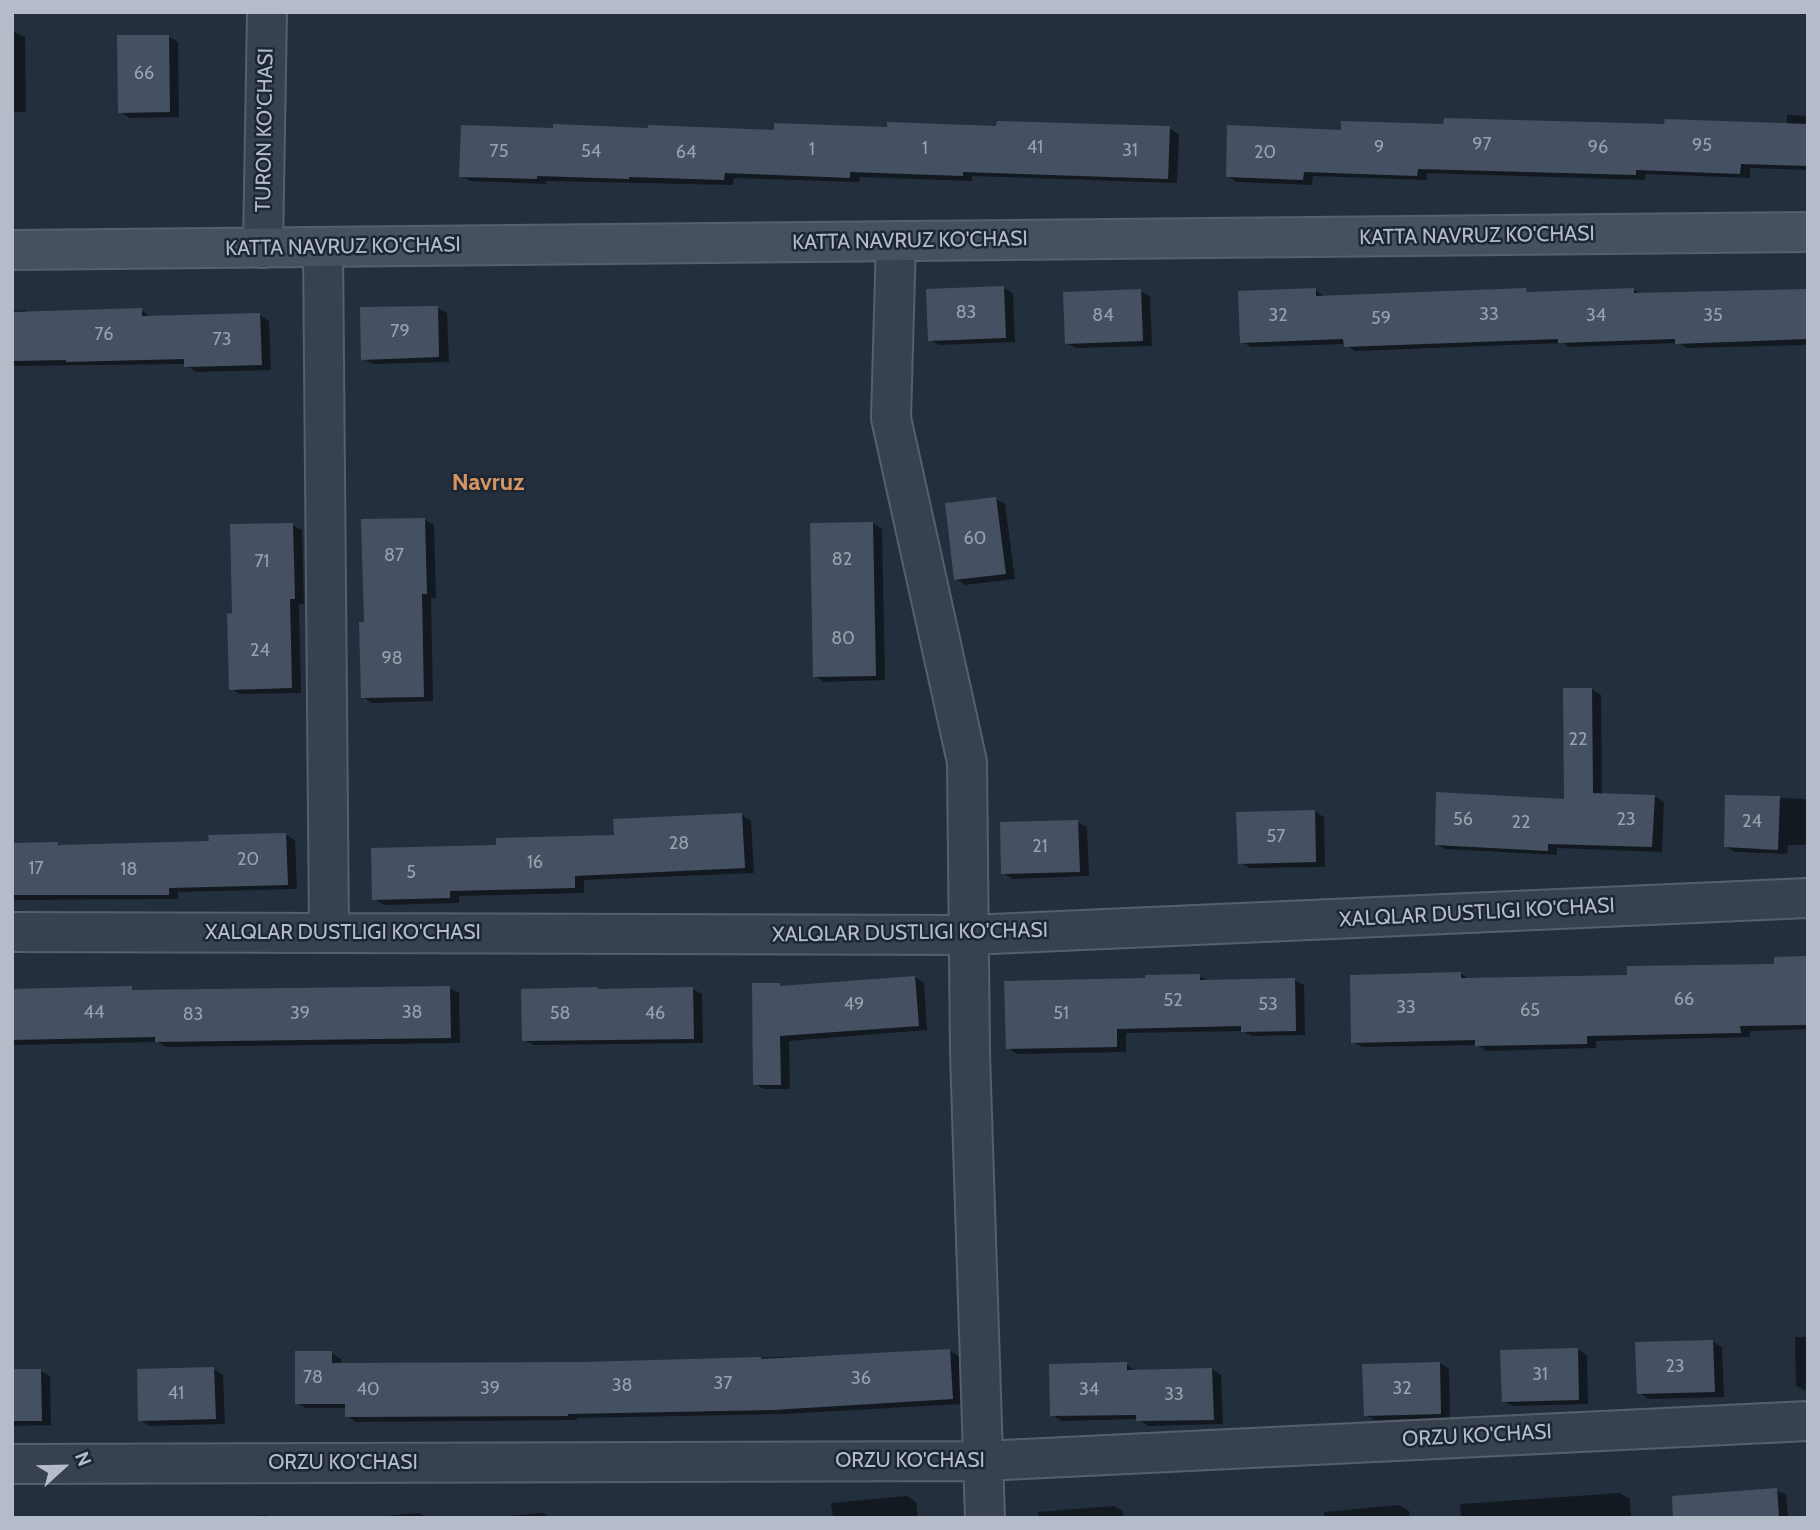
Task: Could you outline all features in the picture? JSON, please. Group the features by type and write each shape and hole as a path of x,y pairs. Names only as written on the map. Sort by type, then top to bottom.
{"street":[{"name":"TURON KO'CHASI","path":"262,248 268,12"},
{"name":"KATTA NAVRUZ KO'CHASI","path":"12,250 1808,232"},
{"path":"896,242 891,418 967,762 970,1053 985,1518"},
{"path":"323,247 329,933"},
{"name":"XALQLAR DUSTLIGI KO'CHASI","path":"12,932 969,935 1808,898"},
{"name":"ORZU KO'CHASI","path":"12,1464 983,1461 1808,1421"}],"building":[{"path":"117,35 169,35 170,112 118,113"},
{"path":"1444,118 1664,124 1665,119 1808,124 1808,166 1741,164 1740,174 1636,170 1636,175 1418,169 1417,176 1304,172 1303,180 1226,177 1227,125 1341,130 1341,121 1443,124"},
{"path":"997,121 1170,126 1168,179 963,172 963,176 850,172 850,178 725,173 724,180 459,177 461,125 553,128 553,124 648,128 648,125 774,130 774,123 887,127 887,122 996,126"},
{"path":"1004,286 1006,338 928,341 926,289"},
{"path":"1316,288 1316,296 1526,288 1527,292 1634,288 1634,293 1808,289 1808,339 1675,344 1675,339 1558,343 1558,339 1344,347 1343,339 1240,343 1238,291"},
{"path":"1141,289 1143,341 1065,344 1063,292"},
{"path":"438,306 439,357 361,360 360,307"},
{"path":"142,308 142,316 260,313 262,365 184,367 184,359 12,361 12,312"},
{"path":"996,497 1006,574 954,580 945,503"},
{"path":"425,518 427,594 422,594 424,697 361,698 359,622 364,622 361,519"},
{"path":"873,522 876,676 813,677 810,523"},
{"path":"293,523 295,599 290,599 292,688 229,690 227,614 232,613 230,524"},
{"path":"1563,688 1592,688 1593,793 1655,795 1652,847 1548,844 1548,851 1435,845 1436,792 1564,799"},
{"path":"1725,795 1780,796 1778,850 1724,847"},
{"path":"1315,810 1316,862 1238,864 1236,812"},
{"path":"742,813 745,868 575,876 575,888 450,891 450,898 372,900 371,848 496,845 496,838 614,835 613,819"},
{"path":"1078,820 1080,872 1001,874 1000,822"},
{"path":"286,833 288,885 169,888 169,895 12,895 12,843 58,842 58,845 209,841 208,835"},
{"path":"1808,956 1808,1025 1740,1026 1741,1033 1587,1036 1587,1044 1475,1046 1475,1040 1351,1043 1350,975 1461,972 1461,978 1627,975 1627,966 1774,964 1774,957"},
{"path":"1200,974 1200,980 1295,978 1296,1031 1241,1032 1241,1026 1117,1029 1117,1047 1006,1049 1004,981"},
{"path":"915,976 919,1026 780,1036 781,1085 753,1085 752,983 780,983 780,986"},
{"path":"132,986 132,990 450,986 451,1038 155,1042 155,1037 12,1040 12,989"},
{"path":"693,987 694,1039 522,1041 521,989"},
{"path":"1713,1340 1715,1392 1637,1394 1635,1342"},
{"path":"1578,1348 1579,1400 1502,1402 1500,1350"},
{"path":"950,1349 953,1399 773,1410 568,1416 345,1417 345,1404 295,1404 295,1351 332,1351 332,1363 761,1359"},
{"path":"1127,1362 1127,1370 1212,1368 1214,1420 1136,1421 1136,1415 1050,1416 1049,1364"},
{"path":"1440,1362 1441,1414 1364,1416 1362,1364"},
{"path":"214,1367 216,1419 138,1421 137,1369"},
{"path":"12,1369 41,1369 42,1421 12,1421"},
{"path":"1777,1488 1779,1518 1673,1518 1672,1496"}],"district":[{"name":"Navruz","path":"488,483"}]}
